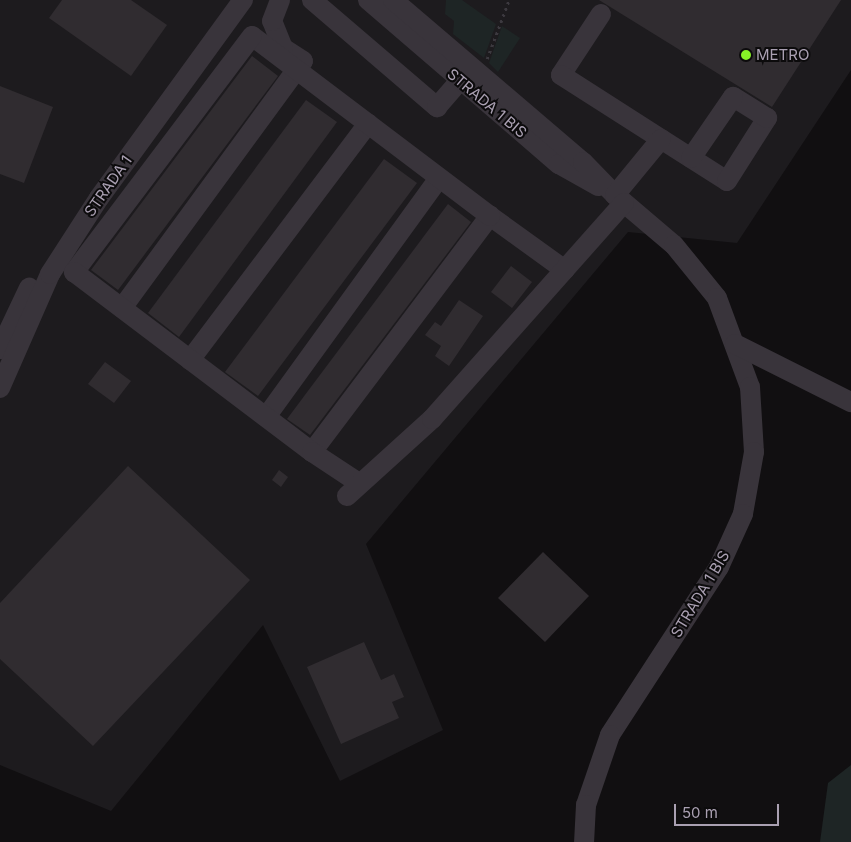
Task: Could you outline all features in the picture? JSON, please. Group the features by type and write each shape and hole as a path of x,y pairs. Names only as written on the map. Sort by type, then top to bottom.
{"street":[{"name":"STRADA 1","path":"0,388 4,349 39,269 90,190 231,0"},
{"name":"STRADA 1","path":"4,349 99,198 243,0"},
{"path":"122,308 303,61 283,48 272,21 280,0"},
{"path":"312,0 436,108 471,74"},
{"name":"STRADA 1 BIS","path":"368,0 471,74"},
{"name":"STRADA 1 BIS","path":"393,0 471,74 559,164 619,199 674,245 717,298 750,387 754,452 743,514 719,567 610,735 586,805 584,842"},
{"path":"601,14 561,75 691,158"},
{"path":"565,270 439,178 252,36 74,272 312,452 353,490 432,419 565,270 619,199 661,139"},
{"path":"190,360 368,124"},
{"path":"266,417 439,178"},
{"path":"312,452 490,216"},
{"path":"735,344 851,402"}],"path":[{"path":"471,74 509,0"}],"shaded area":[{"path":"0,0 851,0 851,70 737,243 628,232 366,544 443,730 340,781 263,625 111,811 0,765"},
{"path":"446,0 462,0 496,24 484,58 453,34 454,21 445,14"},
{"path":"502,26 520,38 498,72 489,63"},
{"path":"851,765 851,842 820,842 828,783"}],"building":[{"path":"62,0 131,0 167,25 131,76 49,18"},
{"name":"METRO","path":"599,0 841,0 772,107"},
{"path":"252,56 278,76 118,290 91,270"},
{"path":"0,86 53,107 24,183 0,174"},
{"path":"306,100 337,122 179,337 148,313"},
{"path":"384,159 417,183 258,396 225,372"},
{"path":"448,204 471,222 310,435 287,419"},
{"path":"511,266 532,282 512,308 491,292"},
{"path":"459,300 483,316 449,366 435,356 441,346 425,335 435,322 441,326"},
{"path":"105,362 131,381 114,403 88,384"},
{"path":"128,466 250,580 93,746 0,659 0,603"},
{"path":"279,470 288,477 281,487 272,480"},
{"path":"543,552 589,596 545,642 498,598"},
{"path":"364,642 381,680 394,674 404,697 392,702 399,718 341,744 307,667"}],"place":[{"name":"METRO","path":"746,55"}]}
